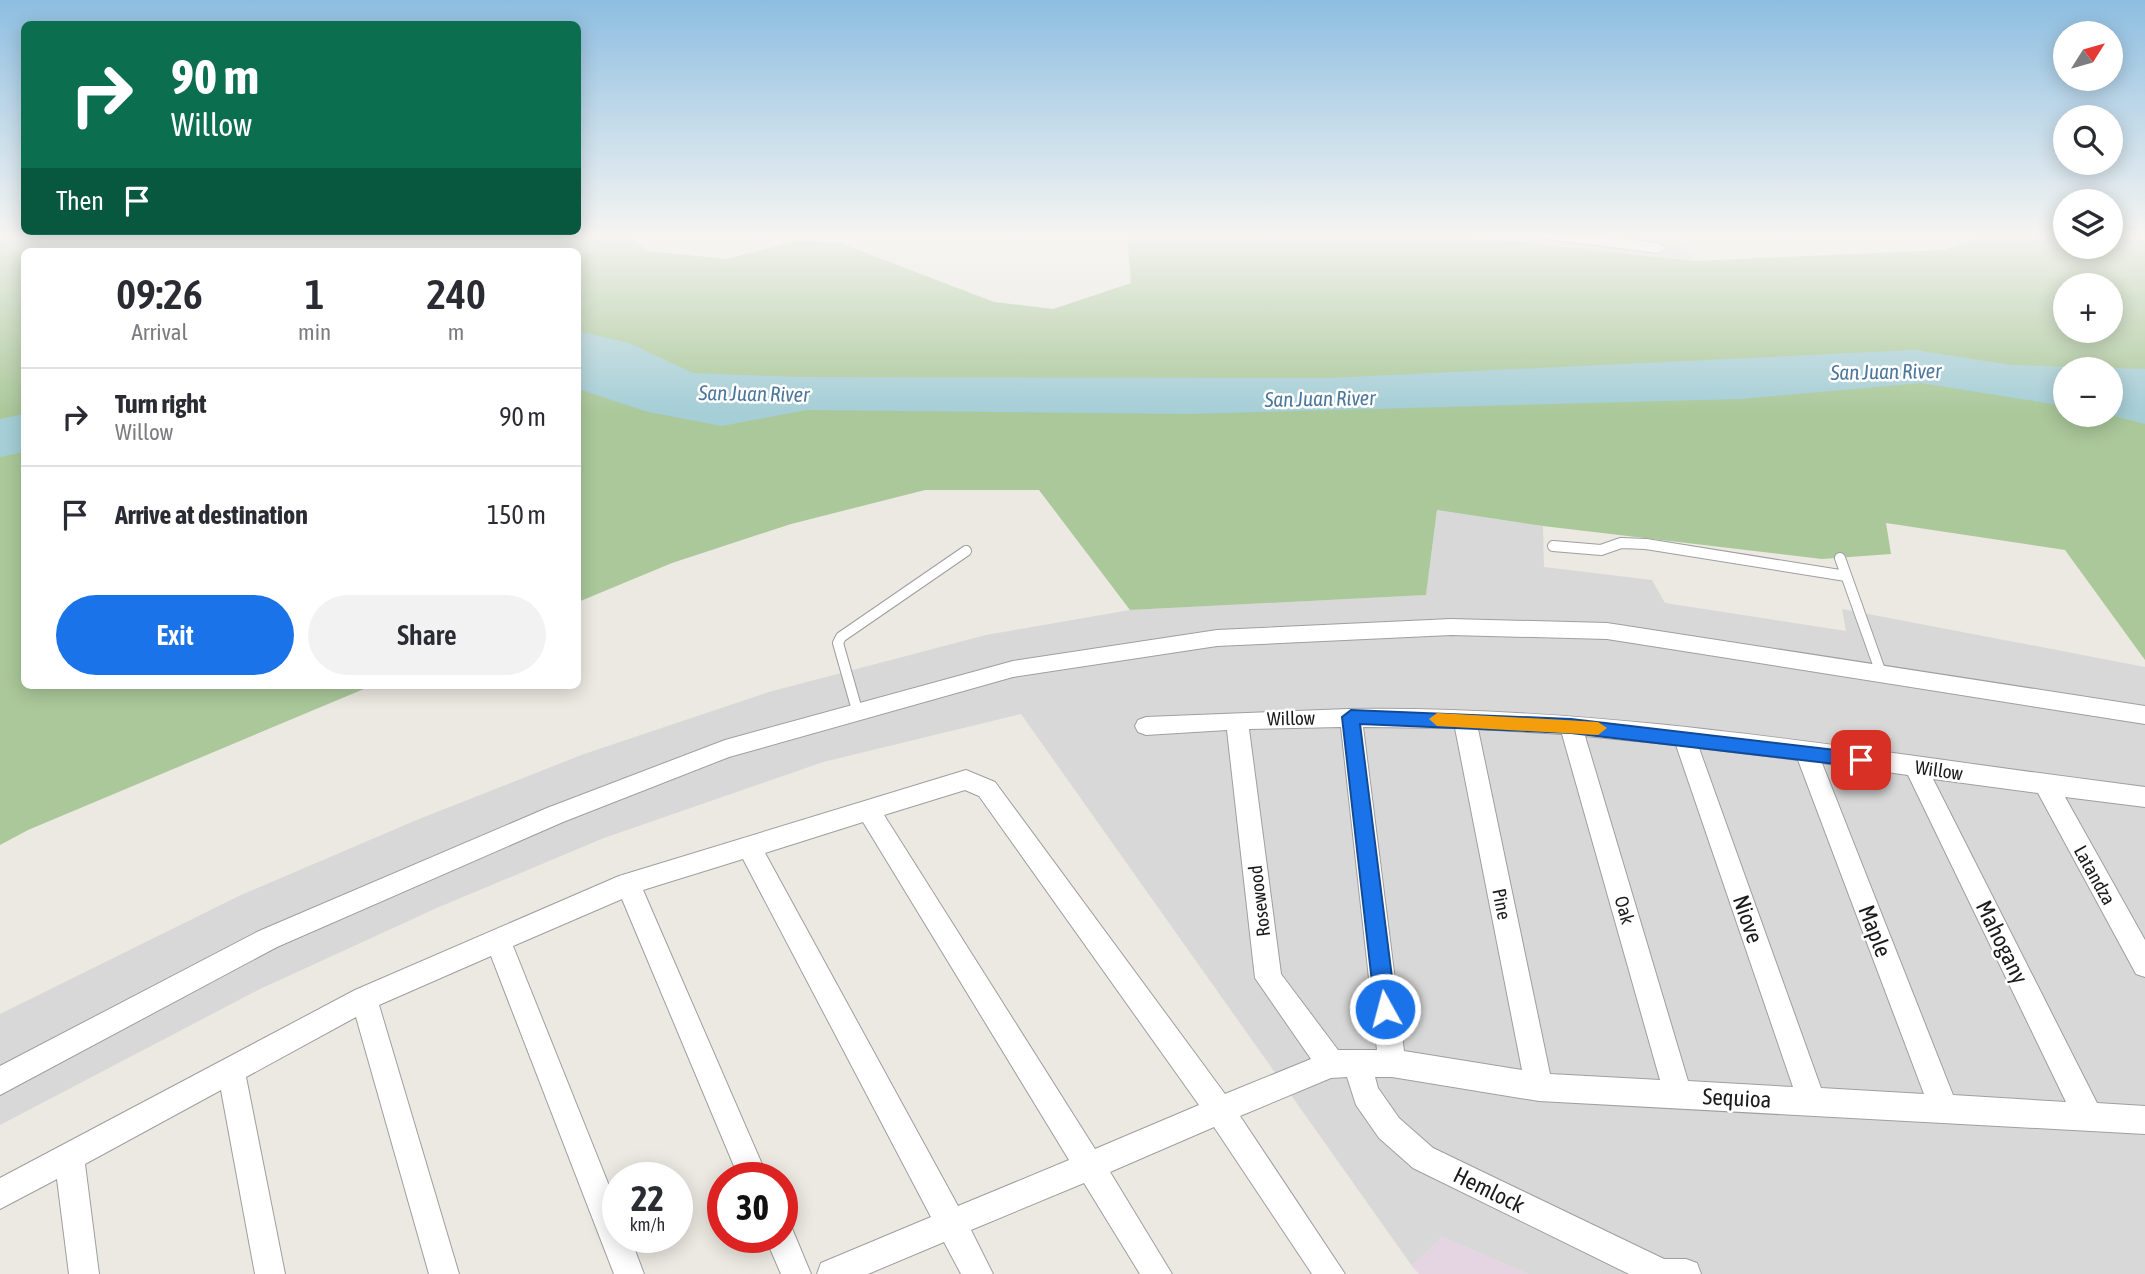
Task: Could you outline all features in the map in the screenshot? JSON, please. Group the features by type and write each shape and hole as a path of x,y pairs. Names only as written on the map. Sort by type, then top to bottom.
{"street":[{"path":"0,1081 268,939 555,815 725,748 1013,669 1217,638 1451,627 1607,631 2145,715"},
{"path":"1351,717 1392,1063"},
{"name":"Willow","path":"1146,726 1351,717 1571,726 1806,752 2145,797"},
{"name":"Rosewood","path":"1237,720 1268,978 1344,1063"},
{"name":"Pine","path":"1465,720 1539,1087"},
{"name":"Oak","path":"1571,726 1678,1095"},
{"name":"Niove","path":"1684,737 1812,1102"},
{"name":"Maple","path":"1806,752 1944,1109"},
{"name":"Mahogany","path":"1916,767 2088,1116"},
{"path":"0,1194 364,999 628,884 966,780 987,789 1220,1111 1330,1274"},
{"name":"Latandza","path":"2046,785 2145,965"},
{"path":"868,810 1157,1274"},
{"path":"749,847 978,1274"},
{"path":"628,884 747,1162"},
{"path":"498,940 629,1274"},
{"path":"364,999 444,1274"},
{"path":"832,1274 1220,1111 1344,1063"},
{"name":"Sequioa","path":"1344,1063 1392,1063 1539,1087 2145,1120"},
{"name":"Hemlock","path":"1344,1063 1389,1128 1423,1158 1662,1274"},
{"path":"231,1069 270,1274"},
{"path":"69,1155 84,1274"},
{"path":"787,1253 796,1274"},
{"path":"1662,1274 1686,1274"}],"lane":[{"path":"1553,546 1601,550 1621,543 1646,544 1846,576"},
{"path":"857,710 838,643 841,637 966,551"},
{"path":"1840,558 1881,673"}],"shaded area":[{"path":"1437,510 1543,526 1544,567 1652,580 1665,603 1846,631 1842,609 2145,667 2145,1274 1528,1274 1442,1237 1412,1266 1021,714 823,762 604,838 439,907 260,989 0,1125 0,1014 241,895 419,819 584,754 769,692 986,635 1130,610 1426,595"},
{"path":"1442,1237 1528,1274 1419,1274 1412,1266"}],"green space":[{"path":"0,293 21,293 21,689 364,689 28,830 0,845"},
{"path":"581,293 972,293 994,302 1053,309 1100,293 2053,293 2053,343 2123,343 2123,293 2145,293 2145,660 2065,550 1886,523 1891,554 1822,559 1543,526 1437,510 1426,595 1130,610 1039,490 925,490 791,524 672,563 581,601"}],"water":[{"name":"San Juan River","path":"581,332 629,343 693,373 799,377 1329,378 1915,350 2011,365 2053,366 2053,404 1921,383 1740,399 1187,414 807,410 722,426 648,412 581,390"},
{"path":"2123,368 2145,369 2145,424 2123,418"},
{"path":"21,415 21,453 0,457 0,419"}],"slow traffic":[{"path":"1437,719 1598,728"}],"route":[{"path":"1385,1009 1351,717 1571,726 1684,737 1861,760"}]}
